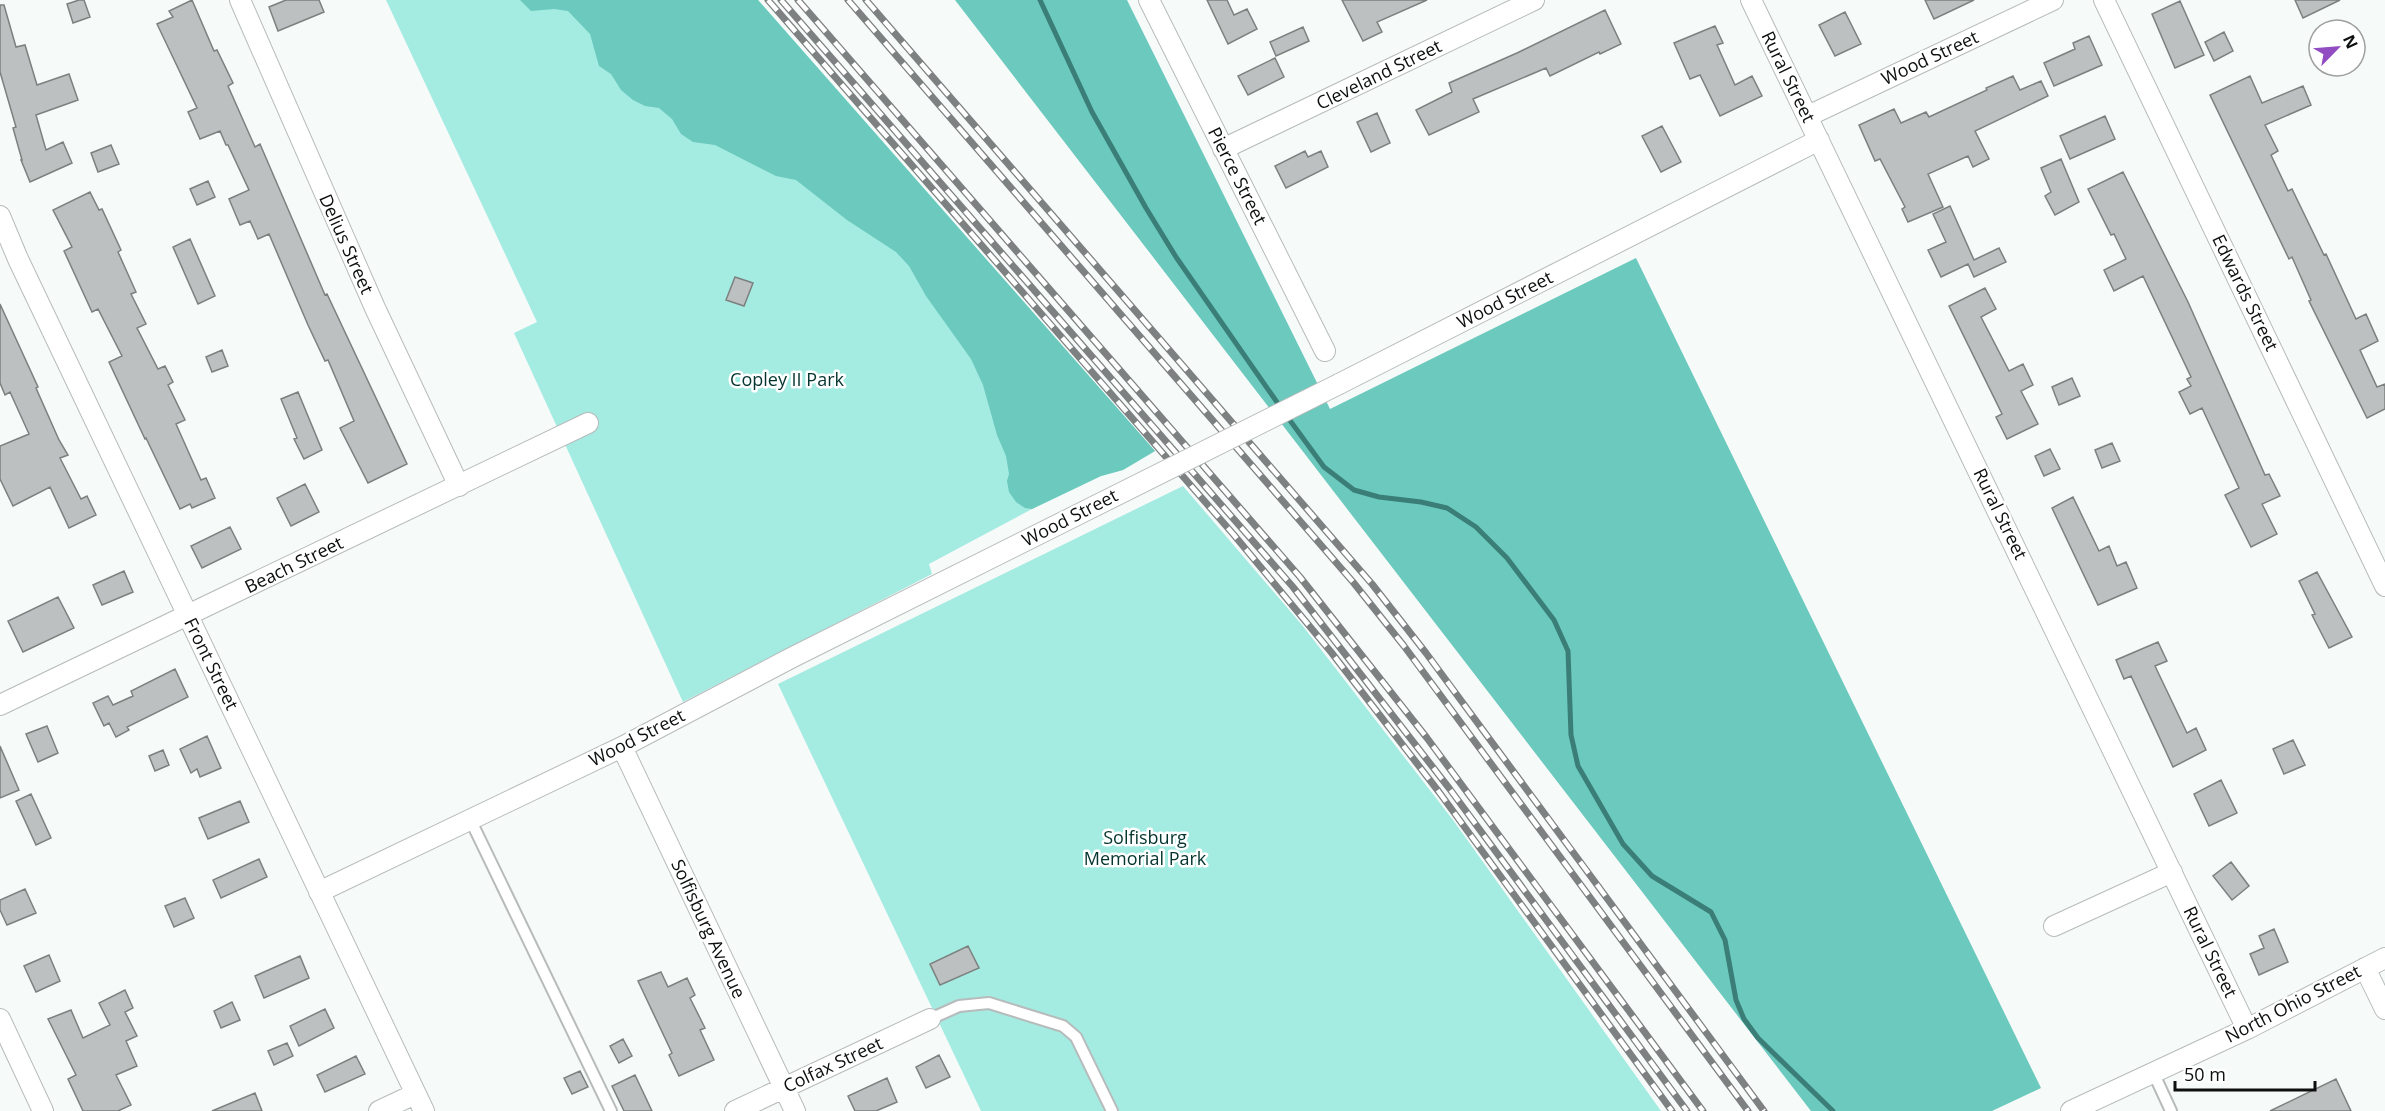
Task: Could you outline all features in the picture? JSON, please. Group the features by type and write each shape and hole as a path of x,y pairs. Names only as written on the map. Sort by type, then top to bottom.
{"street":[{"name":"Delius Street","path":"240,0 375,308 459,486"},
{"name":"Pierce Street","path":"1149,0 1325,351"},
{"name":"Cleveland Street","path":"1223,149 1534,0"},
{"name":"Rural Street","path":"1751,0 2247,1029"},
{"name":"Wood Street","path":"1808,117 2053,0"},
{"name":"Edwards Street","path":"2104,0 2385,586"},
{"name":"Wood Street","path":"320,892 622,747 783,662 1339,384 1819,140"},
{"name":"Front Street","path":"0,216 18,259 419,1102"},
{"name":"Beach Street","path":"0,705 588,423"},
{"name":"Solfisburg Avenue","path":"622,747 795,1111"},
{"path":"2054,926 2172,872"},
{"name":"North Ohio Street","path":"2072,1111 2247,1029 2385,958"},
{"path":"2365,968 2385,1009"},
{"path":"0,1019 44,1111"},
{"name":"Colfax Street","path":"735,1111 930,1019"},
{"path":"379,1111 419,1102"}],"lane":[{"path":"470,819 611,1111"},
{"path":"930,1019 959,1006 988,1003 1063,1026 1076,1037 1112,1111"},
{"path":"2153,1072 2171,1111"}],"green space":[{"name":"Copley II Park","path":"386,0 758,0 1155,451 1123,470 1101,476 1032,509 929,564 932,574 683,702 514,333 537,322"},
{"name":"Solfisburg Memorial Park","path":"1183,486 1302,625 1453,820 1661,1111 981,1111 778,684"}],"shaded area":[{"path":"520,0 758,0 1155,451 1123,470 1101,476 1032,509 1025,508 1016,502 1009,492 1006,456 997,435 983,385 971,359 926,296 909,266 896,252 847,220 796,180 776,176 715,145 693,142 681,134 672,119 659,108 645,106 621,90 611,74 599,66 590,34 568,11 554,9 531,11"},
{"path":"955,0 1127,0 1330,409 1636,258 2041,1088 1992,1111 1811,1111"}],"building":[{"path":"84,0 90,17 73,23 67,4"},
{"path":"192,0 214,51 217,50 233,83 228,86 255,147 260,144 325,295 327,294 407,464 368,483 340,428 354,421 328,360 325,361 308,325 269,234 258,239 250,221 240,225 229,199 249,190 228,145 220,131 200,139 188,112 197,108 157,24 173,17 169,11"},
{"path":"286,0 319,0 324,12 278,31 269,7"},
{"path":"1207,0 1227,0 1234,15 1247,9 1257,29 1228,44"},
{"path":"1342,0 1427,0 1377,22 1382,32 1363,41"},
{"path":"1925,0 1974,0 1934,19"},
{"path":"2295,0 2340,0 2303,18"},
{"path":"2180,1 2204,55 2175,68 2152,14"},
{"path":"0,5 4,5 16,47 25,45 37,85 69,74 78,100 36,115 46,150 63,142 72,163 30,182 21,160 13,128 16,127 0,72"},
{"path":"1605,10 1621,44 1550,76 1546,68 1473,99 1479,112 1429,135 1416,110 1452,92 1449,83"},
{"path":"1845,12 1861,44 1835,56 1819,25"},
{"path":"1715,26 1723,43 1717,45 1735,85 1752,76 1762,96 1720,116 1700,75 1690,79 1674,43"},
{"path":"1303,27 1309,41 1276,56 1270,42"},
{"path":"2224,32 2233,51 2214,61 2205,42"},
{"path":"2089,36 2102,65 2054,86 2044,63 2075,49 2073,43"},
{"path":"1275,58 1284,77 1248,95 1238,76"},
{"path":"2013,76 2020,90 2041,81 2048,96 1975,131 1989,159 1973,167 1968,156 1928,174 1943,207 1908,222 1902,209 1905,207 1880,159 1875,161 1859,125 1894,109 1901,123 1926,112 1929,117"},
{"path":"2250,76 2262,103 2303,86 2311,105 2265,125 2278,151 2271,155 2288,191 2292,189 2356,319 2366,314 2378,341 2360,350 2377,387 2385,384 2385,409 2367,418 2309,301 2311,300 2292,257 2289,259 2210,95"},
{"path":"1377,113 1390,143 1371,152 1357,122"},
{"path":"2105,116 2115,139 2070,159 2060,136"},
{"path":"1662,126 1681,162 1661,172 1642,136"},
{"path":"111,145 119,164 98,172 91,153"},
{"path":"1305,151 1308,157 1321,151 1328,167 1286,188 1275,166"},
{"path":"2061,159 2079,202 2055,215 2045,196 2051,192 2041,168"},
{"path":"2123,172 2188,302 2265,475 2269,474 2280,496 2262,504 2277,534 2251,547 2225,495 2239,488 2202,408 2190,414 2179,392 2191,386 2187,379 2191,377 2143,276 2114,291 2104,270 2126,259 2088,189"},
{"path":"208,181 215,197 197,205 190,189"},
{"path":"90,192 99,210 102,209 121,250 118,252 136,292 131,294 146,324 137,328 158,369 165,366 173,382 168,385 185,420 176,424 201,480 206,478 215,498 192,508 190,504 180,509 145,439 109,362 122,356 98,309 92,312 64,251 72,247 53,210"},
{"path":"1950,206 1974,260 1999,248 2006,262 1974,277 1968,264 1941,277 1928,250 1946,242 1933,214"},
{"path":"190,239 215,296 198,304 173,247"},
{"path":"735,277 753,283 744,306 726,300"},
{"path":"1985,288 1996,309 1981,317 2009,371 2023,364 2033,385 2021,391 2038,424 2007,439 1996,417 2002,414 1949,306"},
{"path":"0,304 38,387 36,388 59,440 68,455 60,458 81,499 87,496 96,515 69,528 50,487 13,506 0,479 0,446 29,434 10,392 5,395 0,383"},
{"path":"222,350 228,366 212,372 206,357"},
{"path":"2072,378 2080,396 2059,405 2052,387"},
{"path":"298,392 322,450 304,459 294,439 297,438 281,399"},
{"path":"2112,443 2120,461 2102,468 2095,450"},
{"path":"2050,449 2060,469 2044,476 2035,456"},
{"path":"305,484 319,512 291,526 277,498"},
{"path":"2073,497 2099,551 2109,546 2117,566 2126,562 2137,588 2098,605 2052,508"},
{"path":"230,527 241,549 202,568 191,546"},
{"path":"124,571 133,592 102,605 93,585"},
{"path":"2317,572 2352,637 2329,648 2312,615 2315,614 2299,581"},
{"path":"58,597 74,628 23,652 8,621"},
{"path":"2158,642 2167,661 2155,666 2187,733 2196,728 2206,750 2173,767 2131,676 2124,679 2116,660"},
{"path":"175,669 188,697 127,727 129,730 116,737 109,723 104,726 93,703 108,696 113,705 133,696 131,691"},
{"path":"47,726 58,753 38,762 26,734"},
{"path":"207,736 221,768 200,777 197,769 191,773 180,749"},
{"path":"2293,740 2305,765 2284,774 2273,749"},
{"path":"0,746 19,790 0,798"},
{"path":"163,750 169,765 155,771 149,756"},
{"path":"2221,780 2237,813 2209,826 2194,794"},
{"path":"31,794 51,838 36,845 16,801"},
{"path":"240,801 249,822 208,839 199,818"},
{"path":"259,859 267,877 221,898 213,880"},
{"path":"2231,862 2249,886 2232,900 2213,876"},
{"path":"25,889 36,913 7,925 0,910 0,900"},
{"path":"185,898 194,918 174,927 165,906"},
{"path":"2274,929 2288,962 2259,975 2250,954 2264,948 2259,936"},
{"path":"968,946 979,968 940,985 930,964"},
{"path":"49,955 60,981 36,992 24,966"},
{"path":"300,956 309,978 264,998 255,976"},
{"path":"661,972 668,987 687,978 695,995 690,998 705,1028 700,1030 714,1060 679,1076 669,1055 672,1053 638,981"},
{"path":"125,990 133,1008 125,1012 137,1036 126,1041 137,1066 116,1075 131,1105 118,1111 83,1111 68,1079 76,1075 48,1019 71,1010 83,1038 110,1025 99,1003"},
{"path":"232,1002 240,1020 221,1028 214,1011"},
{"path":"325,1009 334,1028 299,1046 290,1026"},
{"path":"623,1039 632,1056 619,1063 610,1046"},
{"path":"287,1043 293,1056 274,1065 268,1051"},
{"path":"939,1055 950,1077 926,1088 916,1067"},
{"path":"356,1056 365,1074 325,1092 317,1075"},
{"path":"580,1071 588,1087 572,1094 564,1078"},
{"path":"635,1075 652,1111 624,1111 612,1086"},
{"path":"887,1078 897,1102 876,1111 855,1111 848,1096"},
{"path":"2336,1079 2351,1111 2270,1111"},
{"path":"255,1093 262,1111 212,1111"}],"waterway":[{"path":"1040,0 1092,112 1146,208 1176,257 1281,408"},
{"path":"1286,415 1324,467 1354,490 1379,497 1447,508 1476,527 1507,558 1554,620 1568,651 1571,735 1578,766 1623,844 1652,876 1711,912 1725,940 1736,1000 1744,1019 1758,1038 1833,1111"}],"railway":[{"path":"768,0 1234,535 1331,652 1439,792 1672,1111"},
{"path":"781,0 1293,587 1449,788 1687,1111"},
{"path":"798,0 1300,577 1427,738 1703,1111"},
{"path":"848,0 1353,582 1404,646 1748,1111"},
{"path":"866,0 1372,584 1426,653 1764,1111"}]}
